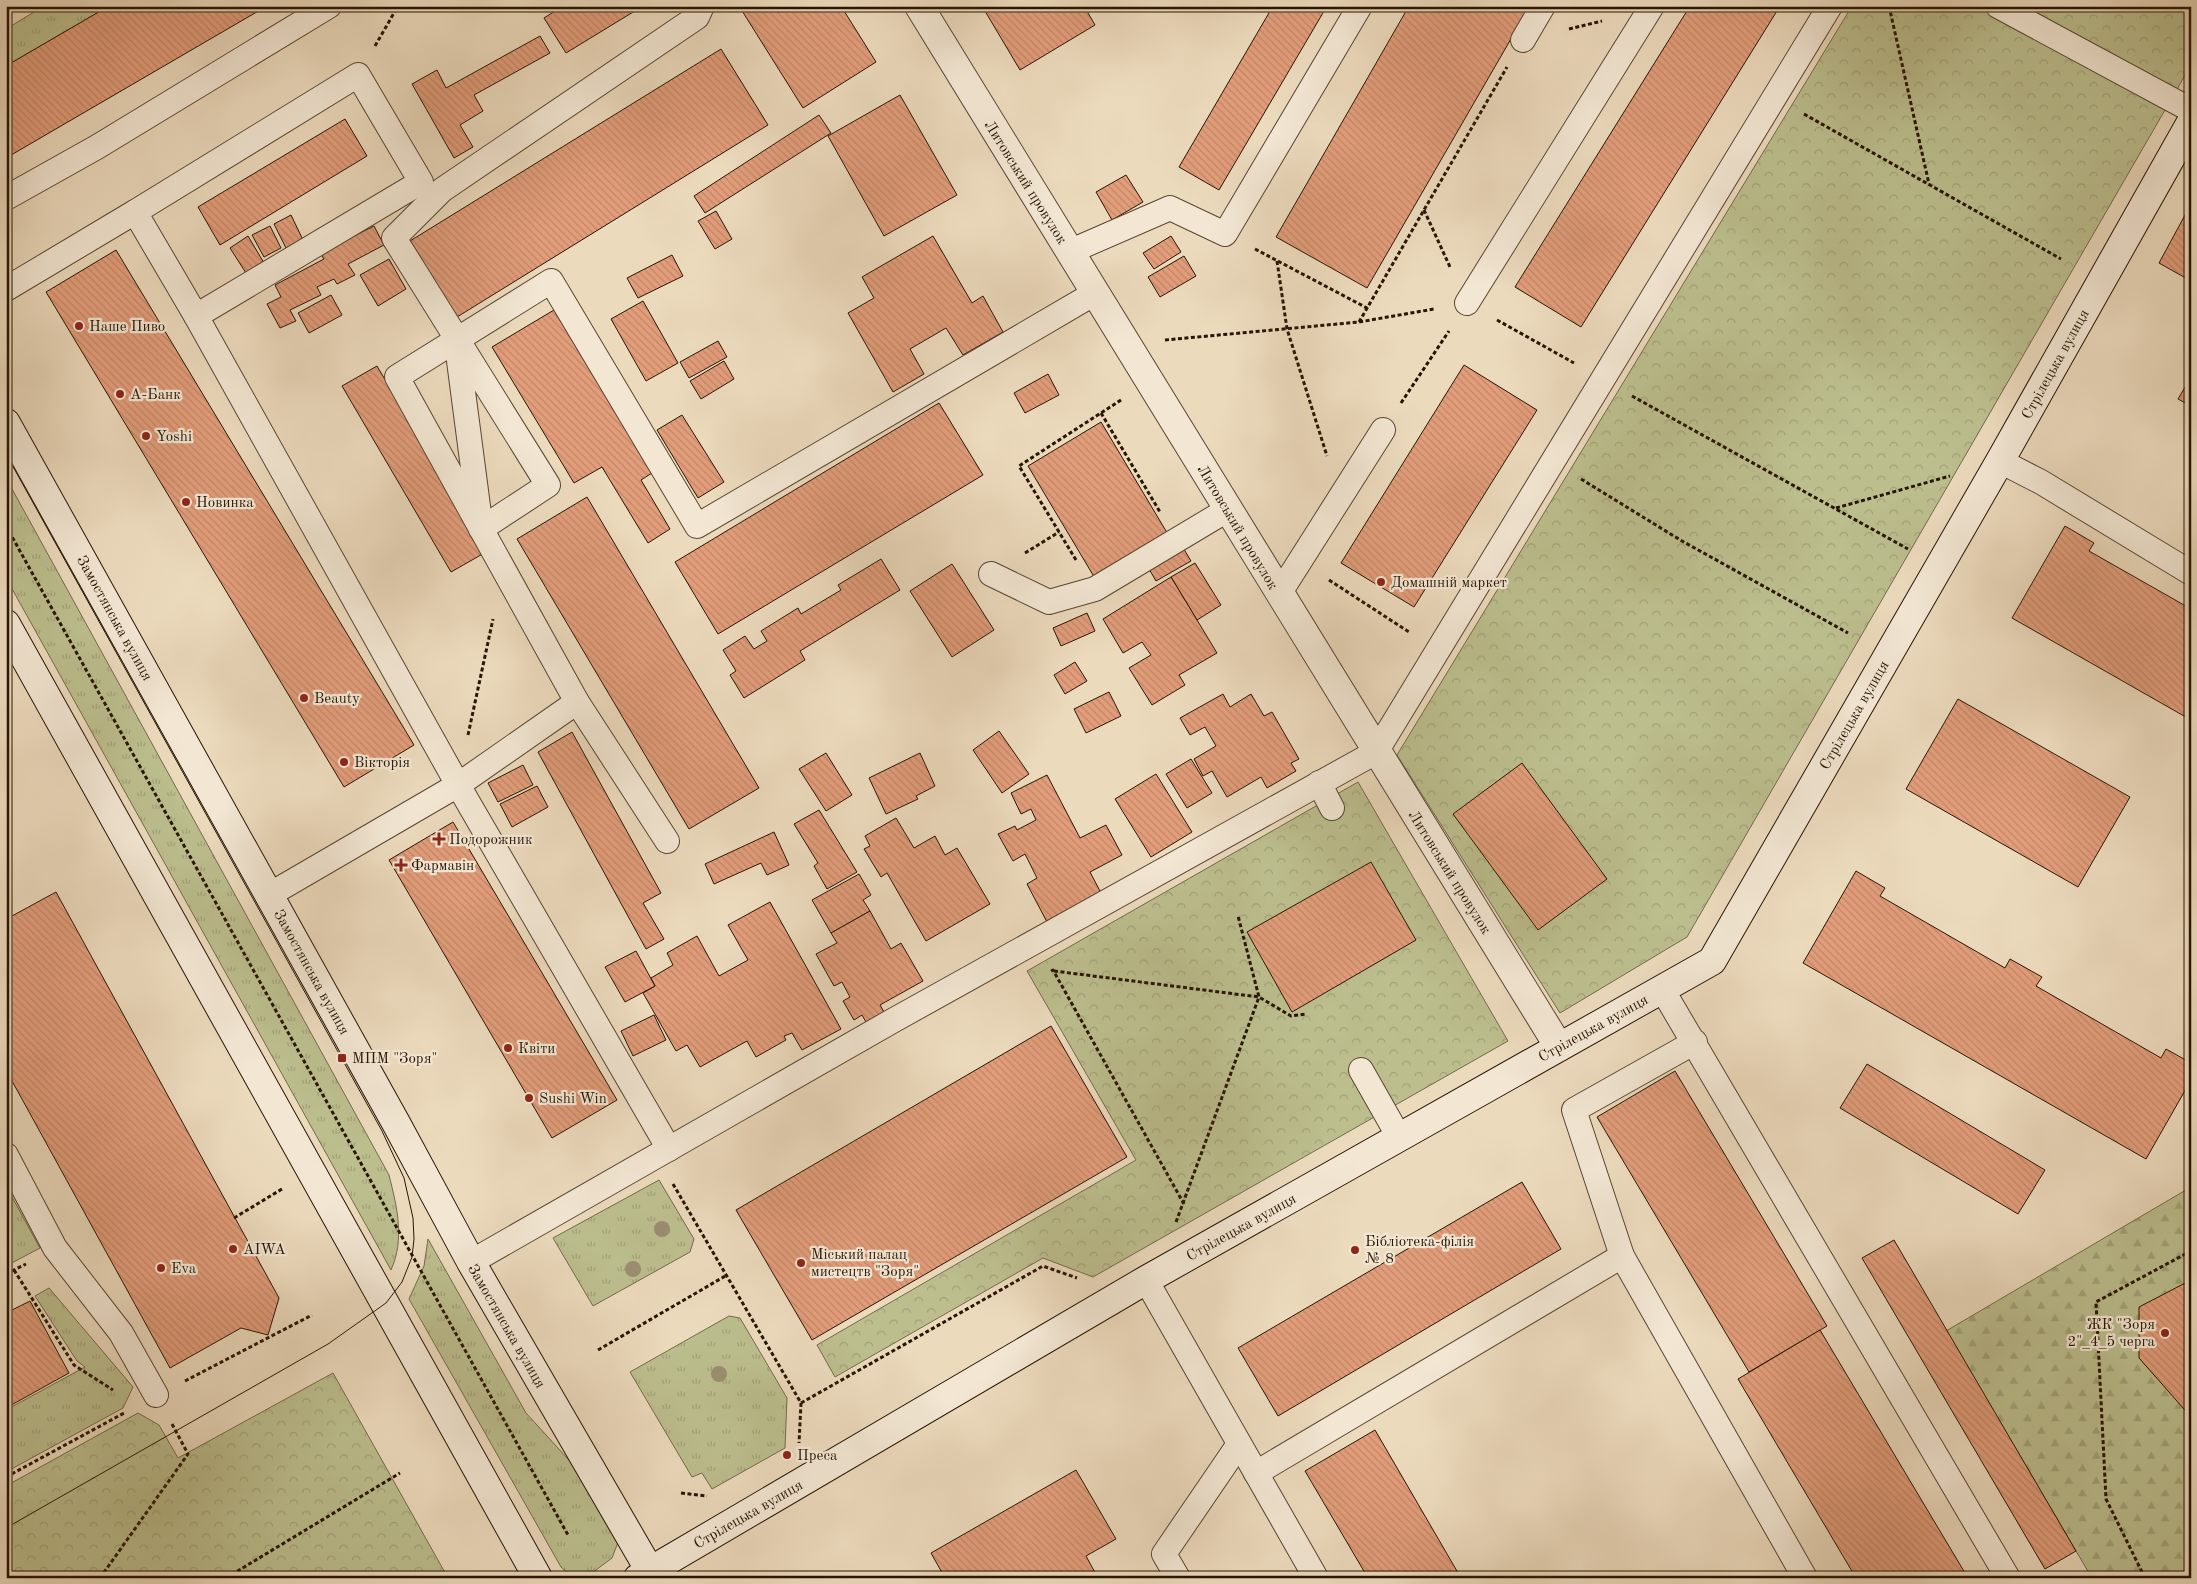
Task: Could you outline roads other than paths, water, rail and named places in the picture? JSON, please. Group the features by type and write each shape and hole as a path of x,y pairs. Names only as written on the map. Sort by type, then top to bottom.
{"street":[{"name":"Литовський провулок","path":"919,6 1094,294 1559,1047"},
{"name":"Стрілецька вулиця","path":"644,1574 1146,1280 1712,961 2000,461 2191,122"},
{"name":"Замостянська вулиця","path":"6,423 644,1574"},
{"path":"6,624 538,1578"}],"lane":[{"path":"6,198 97,147 329,6"},
{"path":"196,316 431,186 697,17 702,6"},
{"path":"1070,252 1170,208 1225,234 1360,6"},
{"path":"1523,40 1543,6"},
{"path":"470,1262 1376,752 1830,6"},
{"path":"1998,6 2191,110"},
{"path":"1467,303 1651,8"},
{"path":"6,290 358,75 431,186"},
{"path":"431,186 394,238 548,485 481,529"},
{"path":"135,212 196,316 458,784 669,1149"},
{"path":"667,841 577,702 397,377 456,338 551,281 697,526 1094,294"},
{"path":"456,338 481,529"},
{"path":"1279,594 1383,430"},
{"path":"2000,461 2041,482 2191,573"},
{"path":"991,574 1049,602 1094,589 1227,510"},
{"path":"268,895 458,784 577,702"},
{"path":"1319,783 1332,808"},
{"path":"1662,989 1695,1042 2008,1578"},
{"path":"1695,1042 1574,1110 1622,1256 1806,1578"},
{"path":"1361,1070 1399,1138"},
{"path":"6,1156 55,1248 121,1333 147,1400"},
{"path":"1256,1472 1622,1256"},
{"path":"1146,1280 1316,1578"},
{"path":"1178,1578 1164,1554 1239,1444"}],"tram line":[{"path":"6,454 382,1131 404,1178 413,1218 414,1239 412,1257 402,1282 386,1303 328,1344 6,1528"}],"place":[{"name":"Наше Пиво","path":"79,326"},
{"name":"А-Банк","path":"120,394"},
{"name":"Yoshi","path":"146,436"},
{"name":"Новинка","path":"186,502"},
{"name":"Домашній маркет","path":"1381,582"},
{"name":"Beauty","path":"304,698"},
{"name":"Вікторія","path":"344,762"},
{"name":"Подорожник","path":"439,839"},
{"name":"Фармавін","path":"401,865"},
{"name":"Квіти","path":"508,1048"},
{"name":"МПМ \"Зоря\"","path":"342,1058"},
{"name":"Sushi Win","path":"529,1098"},
{"name":"AIWA","path":"233,1249"},
{"name":"Бібліотека-філія № 8","path":"1355,1250"},
{"name":"Міський палац мистецтв \"Зоря\"","path":"801,1263"},
{"name":"Eva","path":"161,1268"},
{"name":"ЖК \"Зоря 2\"_4_5 черга","path":"2165,1333"},
{"name":"Преса","path":"787,1455"}]}
